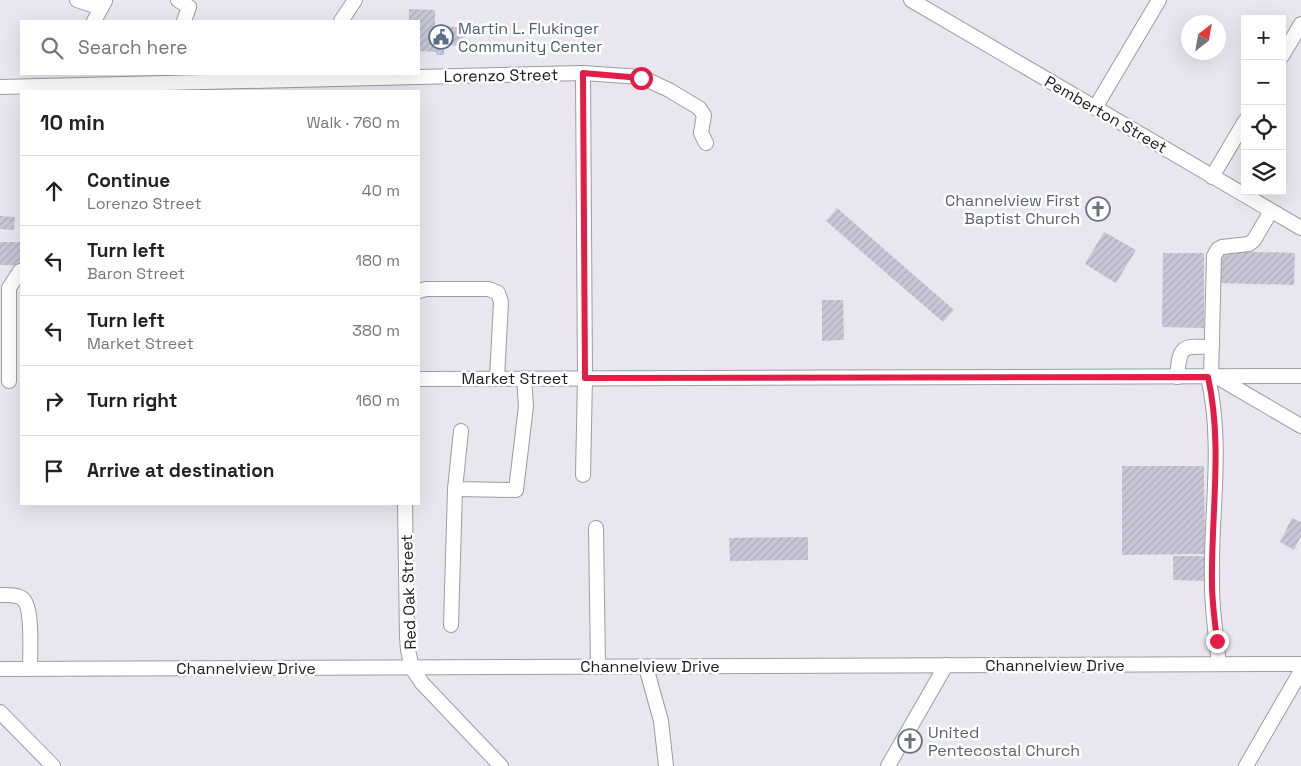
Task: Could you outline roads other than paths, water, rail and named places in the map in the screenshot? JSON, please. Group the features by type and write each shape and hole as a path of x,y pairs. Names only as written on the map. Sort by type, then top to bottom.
{"street":[{"path":"77,0 103,4 95,20"},
{"path":"342,20 355,0"},
{"name":"Pemberton Street","path":"911,0 1301,228"},
{"path":"1095,108 1159,0"},
{"path":"184,20 187,2"},
{"path":"1286,49 1301,24"},
{"path":"583,73 585,378 583,475"},
{"name":"Lorenzo Street","path":"0,87 151,79 583,73 641,78 669,90 699,108 704,115 701,133 706,143"},
{"path":"1212,176 1241,128"},
{"path":"1219,664 1212,584 1216,475 1212,377 1214,256 1218,248 1249,244 1254,240 1270,211"},
{"path":"10,381 9,288 20,271"},
{"path":"420,291 426,289 489,290 498,293 501,302 497,378"},
{"path":"1177,377 1179,355 1182,351 1188,346 1212,347"},
{"name":"Market Street","path":"420,379 1301,376"},
{"path":"1212,377 1301,426"},
{"path":"455,489 516,490 526,406 524,378"},
{"path":"450,625 455,489 461,431"},
{"name":"Red Oak Street","path":"405,505 407,637 412,668 422,684 501,766"},
{"path":"596,528 598,667"},
{"path":"0,595 12,595 22,598 29,607 30,669"},
{"name":"Channelview Drive","path":"0,670 1301,664"},
{"path":"888,766 946,665"},
{"path":"646,666 661,721 666,766"},
{"path":"1246,766 1301,672"},
{"path":"0,712 53,766"}],"place":[{"name":"Martin L. Flukinger Community Center","path":"441,37"},
{"name":"Channelview First Baptist Church","path":"1098,209"},
{"name":"United Pentecostal Church","path":"910,741"}]}
